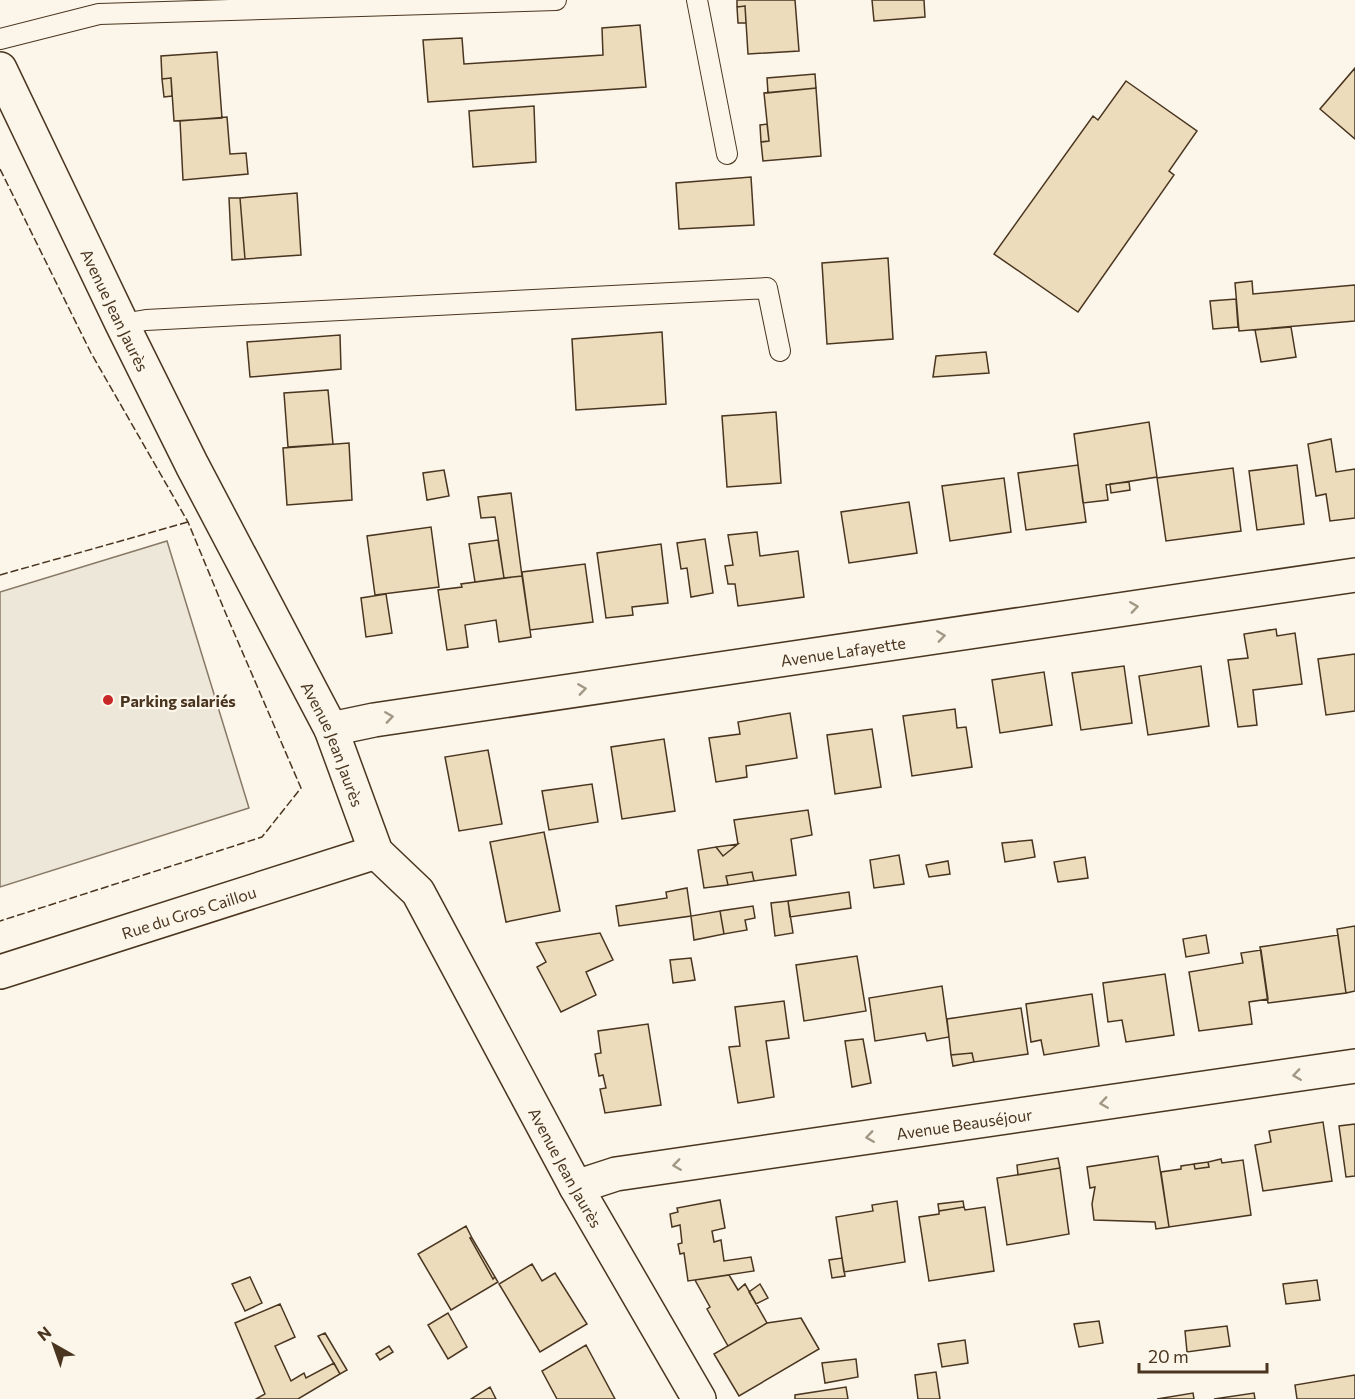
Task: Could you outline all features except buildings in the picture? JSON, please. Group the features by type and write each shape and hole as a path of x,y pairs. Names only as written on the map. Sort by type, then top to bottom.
{"street":[{"name":"Avenue Jean Jaurès","path":"0,69 192,465 331,729 376,852 418,892 576,1187 699,1399"},
{"name":"Avenue Lafayette","path":"331,729 398,716 1355,575"},
{"name":"Rue du Gros Caillou","path":"0,972 376,852"},
{"name":"Avenue Beauséjour","path":"576,1187 616,1174 1355,1066"}],"lane":[{"path":"0,39 99,14 556,0"},
{"path":"698,0 727,154"},
{"path":"122,324 158,320 767,288 780,351"}],"shaded area":[{"name":"Parking salariés","path":"167,541 249,808 0,887 0,592"}],"fence":[{"path":"0,169 91,353 188,522 301,788 262,837 0,921"},
{"path":"0,575 188,522"}],"place":[{"name":"Parking salariés","path":"108,700"}]}
